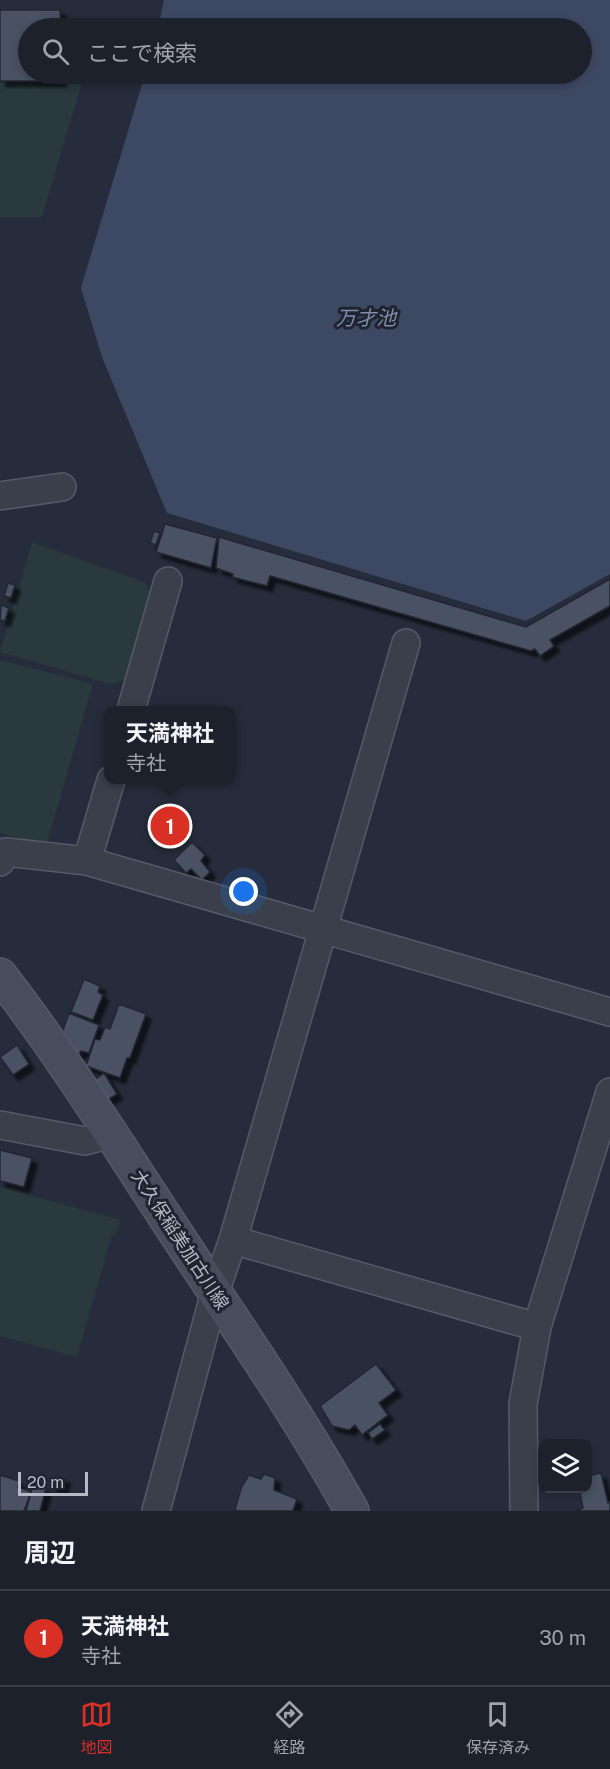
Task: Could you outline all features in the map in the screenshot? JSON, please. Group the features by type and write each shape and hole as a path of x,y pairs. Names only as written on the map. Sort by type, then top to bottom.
{"main road":[{"name":"大久保稲美加古川線","path":"0,975 68,1068 215,1292 282,1395 351,1511"}],"street":[{"path":"0,496 62,487"},
{"path":"132,706 168,581"},
{"path":"156,1511 215,1292 233,1240 406,643"},
{"path":"87,861 110,784"},
{"path":"0,862 6,852 87,861 610,1012"},
{"path":"524,1511 524,1404 537,1327 610,1092"},
{"path":"0,1125 85,1141 111,1134"},
{"path":"233,1240 537,1327"}],"shaded area":[{"path":"0,83 81,84 42,217 0,217"},
{"path":"32,542 146,583 151,595 127,679 110,684 0,652"},
{"path":"0,660 93,684 47,843 33,842 0,833"},
{"path":"0,1187 121,1220 116,1235 112,1235 77,1357 0,1336"}],"water":[{"name":"万才池","path":"164,0 610,0 610,574 526,621 167,513 102,357 81,288 142,84 592,84 592,18 160,18"}],"building":[{"path":"0,10 60,10 60,18 18,18 18,81 0,81"},
{"path":"165,524 217,538 211,568 156,552"},
{"path":"154,531 160,533 156,545 150,543"},
{"path":"219,537 526,627 610,579 610,606 550,640 554,646 540,656 535,649 531,651 270,576 267,586 232,577 233,574 216,568"},
{"path":"8,583 15,585 11,598 4,596"},
{"path":"1,605 9,608 5,621 0,620"},
{"path":"192,842 205,855 201,861 210,872 202,880 191,869 186,873 174,860"},
{"path":"84,979 100,986 98,992 103,995 93,1020 71,1012"},
{"path":"119,1004 146,1014 120,1078 86,1066 95,1039 100,1040 105,1027 110,1029"},
{"path":"69,1013 99,1025 89,1053 72,1052 61,1036"},
{"path":"17,1045 29,1064 13,1075 0,1057"},
{"path":"104,1073 117,1094 106,1101 93,1081"},
{"path":"0,1150 32,1158 24,1187 0,1181"},
{"path":"376,1364 396,1390 379,1403 388,1415 362,1435 355,1425 349,1430 332,1426 320,1406"},
{"path":"380,1424 385,1430 372,1439 368,1433"},
{"path":"601,1473 608,1503 610,1502 610,1511 576,1511 583,1508 580,1493 592,1493 592,1475"},
{"path":"264,1474 275,1478 274,1490 297,1499 293,1511 237,1511 235,1509 242,1486 249,1475 261,1479"},
{"path":"0,1475 19,1481 18,1487 31,1492 24,1511 0,1511"},
{"path":"54,1476 65,1478 62,1489 51,1486"},
{"path":"33,1485 46,1488 40,1511 26,1511"}],"place":[{"name":"天満神社","path":"170,826"}]}
